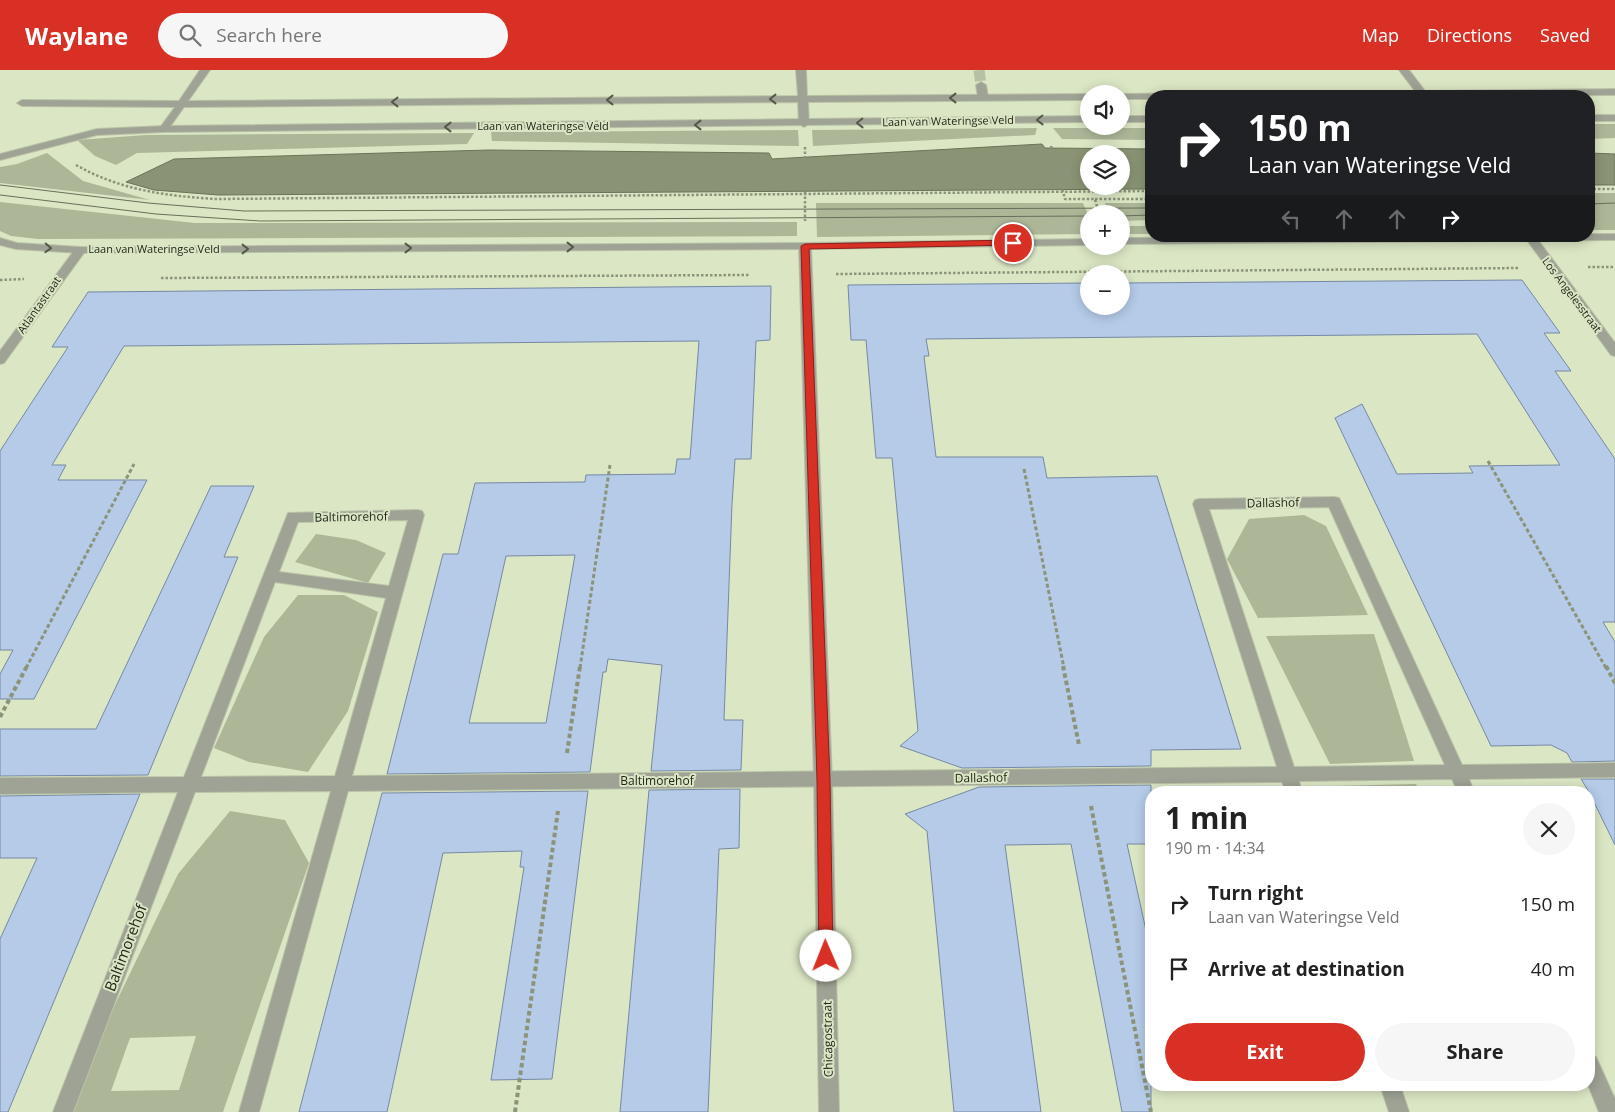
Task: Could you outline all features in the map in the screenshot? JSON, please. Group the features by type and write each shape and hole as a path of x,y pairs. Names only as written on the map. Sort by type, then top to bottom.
{"street":[{"path":"164,129 205,70"},
{"path":"801,70 804,124"},
{"path":"1404,70 1419,90"},
{"path":"981,85 982,98"},
{"path":"1595,92 1615,92"},
{"path":"1130,96 1145,96"},
{"name":"Laan van Wateringse Veld","path":"22,103 182,104 1080,97"},
{"path":"1595,118 1615,118"},
{"path":"1130,119 1145,119"},
{"name":"Laan van Wateringse Veld","path":"0,158 98,132 164,129 1080,120"},
{"path":"1595,237 1615,237"},
{"name":"Laan van Wateringse Veld","path":"0,240 16,246 80,250 805,246 1080,242"},
{"path":"1130,241 1145,241"},
{"name":"Los Angelesstraat","path":"1533,242 1615,352"},
{"name":"Chicagostraat","path":"805,246 823,780 829,1112"},
{"name":"Atlantastraat","path":"0,360 80,250"},
{"name":"Dallashof","path":"1292,786 1200,504 1334,502 1463,786"},
{"name":"Baltimorehof","path":"63,1112 293,517 417,516 249,1112"},
{"path":"270,576 395,593"},
{"name":"Dallashof","path":"823,780 1615,770"},
{"name":"Baltimorehof","path":"0,786 823,780"},
{"path":"1595,1078 1610,1112"},
{"path":"1392,1091 1399,1112"}],"path":[{"path":"51,143 66,158 90,174 135,190 170,196 216,199 1145,191"},
{"path":"1050,144 1065,199 1145,199"},
{"path":"805,154 805,195"},
{"path":"1595,189 1615,189"},
{"path":"1095,199 1097,205"},
{"path":"1488,462 1615,683"},
{"path":"0,717 134,464"}],"shaded area":[{"path":"1595,124 1615,124 1615,138 1595,139"},
{"path":"1037,128 1035,135 813,146 812,130"},
{"path":"1053,128 1080,128 1080,135 1130,135 1130,128 1145,128 1145,140 1062,139"},
{"path":"798,130 799,146 492,141 491,132"},
{"path":"474,133 467,144 137,153 116,165 95,156 77,140 146,135"},
{"path":"1042,144 1045,148 1080,148 1080,189 218,195 154,190 126,182 174,159 489,150 769,153 772,159"},
{"path":"1130,149 1145,149 1145,189 1130,189"},
{"path":"47,153 83,181 150,200 0,183 0,167 17,164"},
{"path":"1595,153 1615,154 1615,185 1595,185"},
{"path":"1595,193 1615,193 1615,230 1595,230"},
{"path":"0,202 195,223 797,222 797,236 38,239 11,236 0,231"},
{"path":"816,203 1083,203 1084,205 1080,205 1080,234 817,237"},
{"path":"1105,203 1145,203 1145,220 1130,221 1130,205 1106,205"},
{"path":"1130,226 1145,226 1145,234 1130,234"},
{"path":"1304,515 1326,526 1368,615 1258,618 1227,559 1249,519"},
{"path":"316,534 356,540 386,553 368,583 295,562"},
{"path":"298,595 344,595 378,612 348,711 308,772 249,762 214,748 264,637"},
{"path":"1374,634 1414,761 1330,764 1266,636"},
{"path":"1416,784 1417,786 1332,786"},
{"path":"230,811 285,820 309,863 223,1112 70,1112 107,1021 178,874","holes":["196,1036 179,1090 111,1091 130,1038"]}],"building":[{"path":"1522,280 1560,333 1544,333 1571,371 1555,371 1615,459 1615,622 1603,622 1615,642 1615,761 1572,762 1567,753 1551,745 1491,746 1335,418 1362,404 1397,474 1473,473 1469,466 1560,465 1477,334 926,339 929,356 924,356 936,457 1043,457 1047,478 1157,476 1241,749 1151,750 1151,766 962,768 900,746 918,731 892,458 876,458 866,340 851,340 848,285 1080,283 1080,315 1130,315 1130,283"},
{"path":"771,286 770,340 756,341 751,459 735,459 732,504 724,720 743,720 741,770 651,771 662,665 608,659 606,672 603,672 590,772 387,774 443,554 458,554 475,483 585,482 586,475 675,474 677,459 690,459 699,341 124,346 52,465 66,465 58,480 147,480 34,699 0,699 0,674 13,650 0,650 0,451 68,347 52,347 88,292","holes":["575,555 546,723 469,723 506,556"]},
{"path":"211,486 254,486 224,557 238,557 148,775 0,776 0,729 96,729"},
{"path":"1581,779 1615,779 1615,845 1595,804 1595,786 1585,786"},
{"path":"1151,785 1145,786 1145,844 1127,844 1145,926 1145,1091 1151,1091 1151,1112 1122,1112 1071,844 1005,845 1041,1112 954,1112 927,831 905,814 979,787"},
{"path":"740,789 739,848 719,849 708,1112 620,1112 649,790"},
{"path":"588,791 552,1079 491,1080 524,867 520,867 522,851 443,853 387,1112 299,1112 382,793"},
{"path":"140,794 8,1112 0,1112 0,939 37,858 0,858 0,796"}],"tunnel":[{"path":"979,70 981,85"}],"tram line":[{"path":"0,185 148,203 244,211 1145,208"},
{"path":"0,195 156,214 260,221 1080,216"},
{"path":"1595,204 1615,203"},
{"path":"1130,216 1145,215"}],"route":[{"path":"826,956 823,780 805,246 1013,243"}]}
